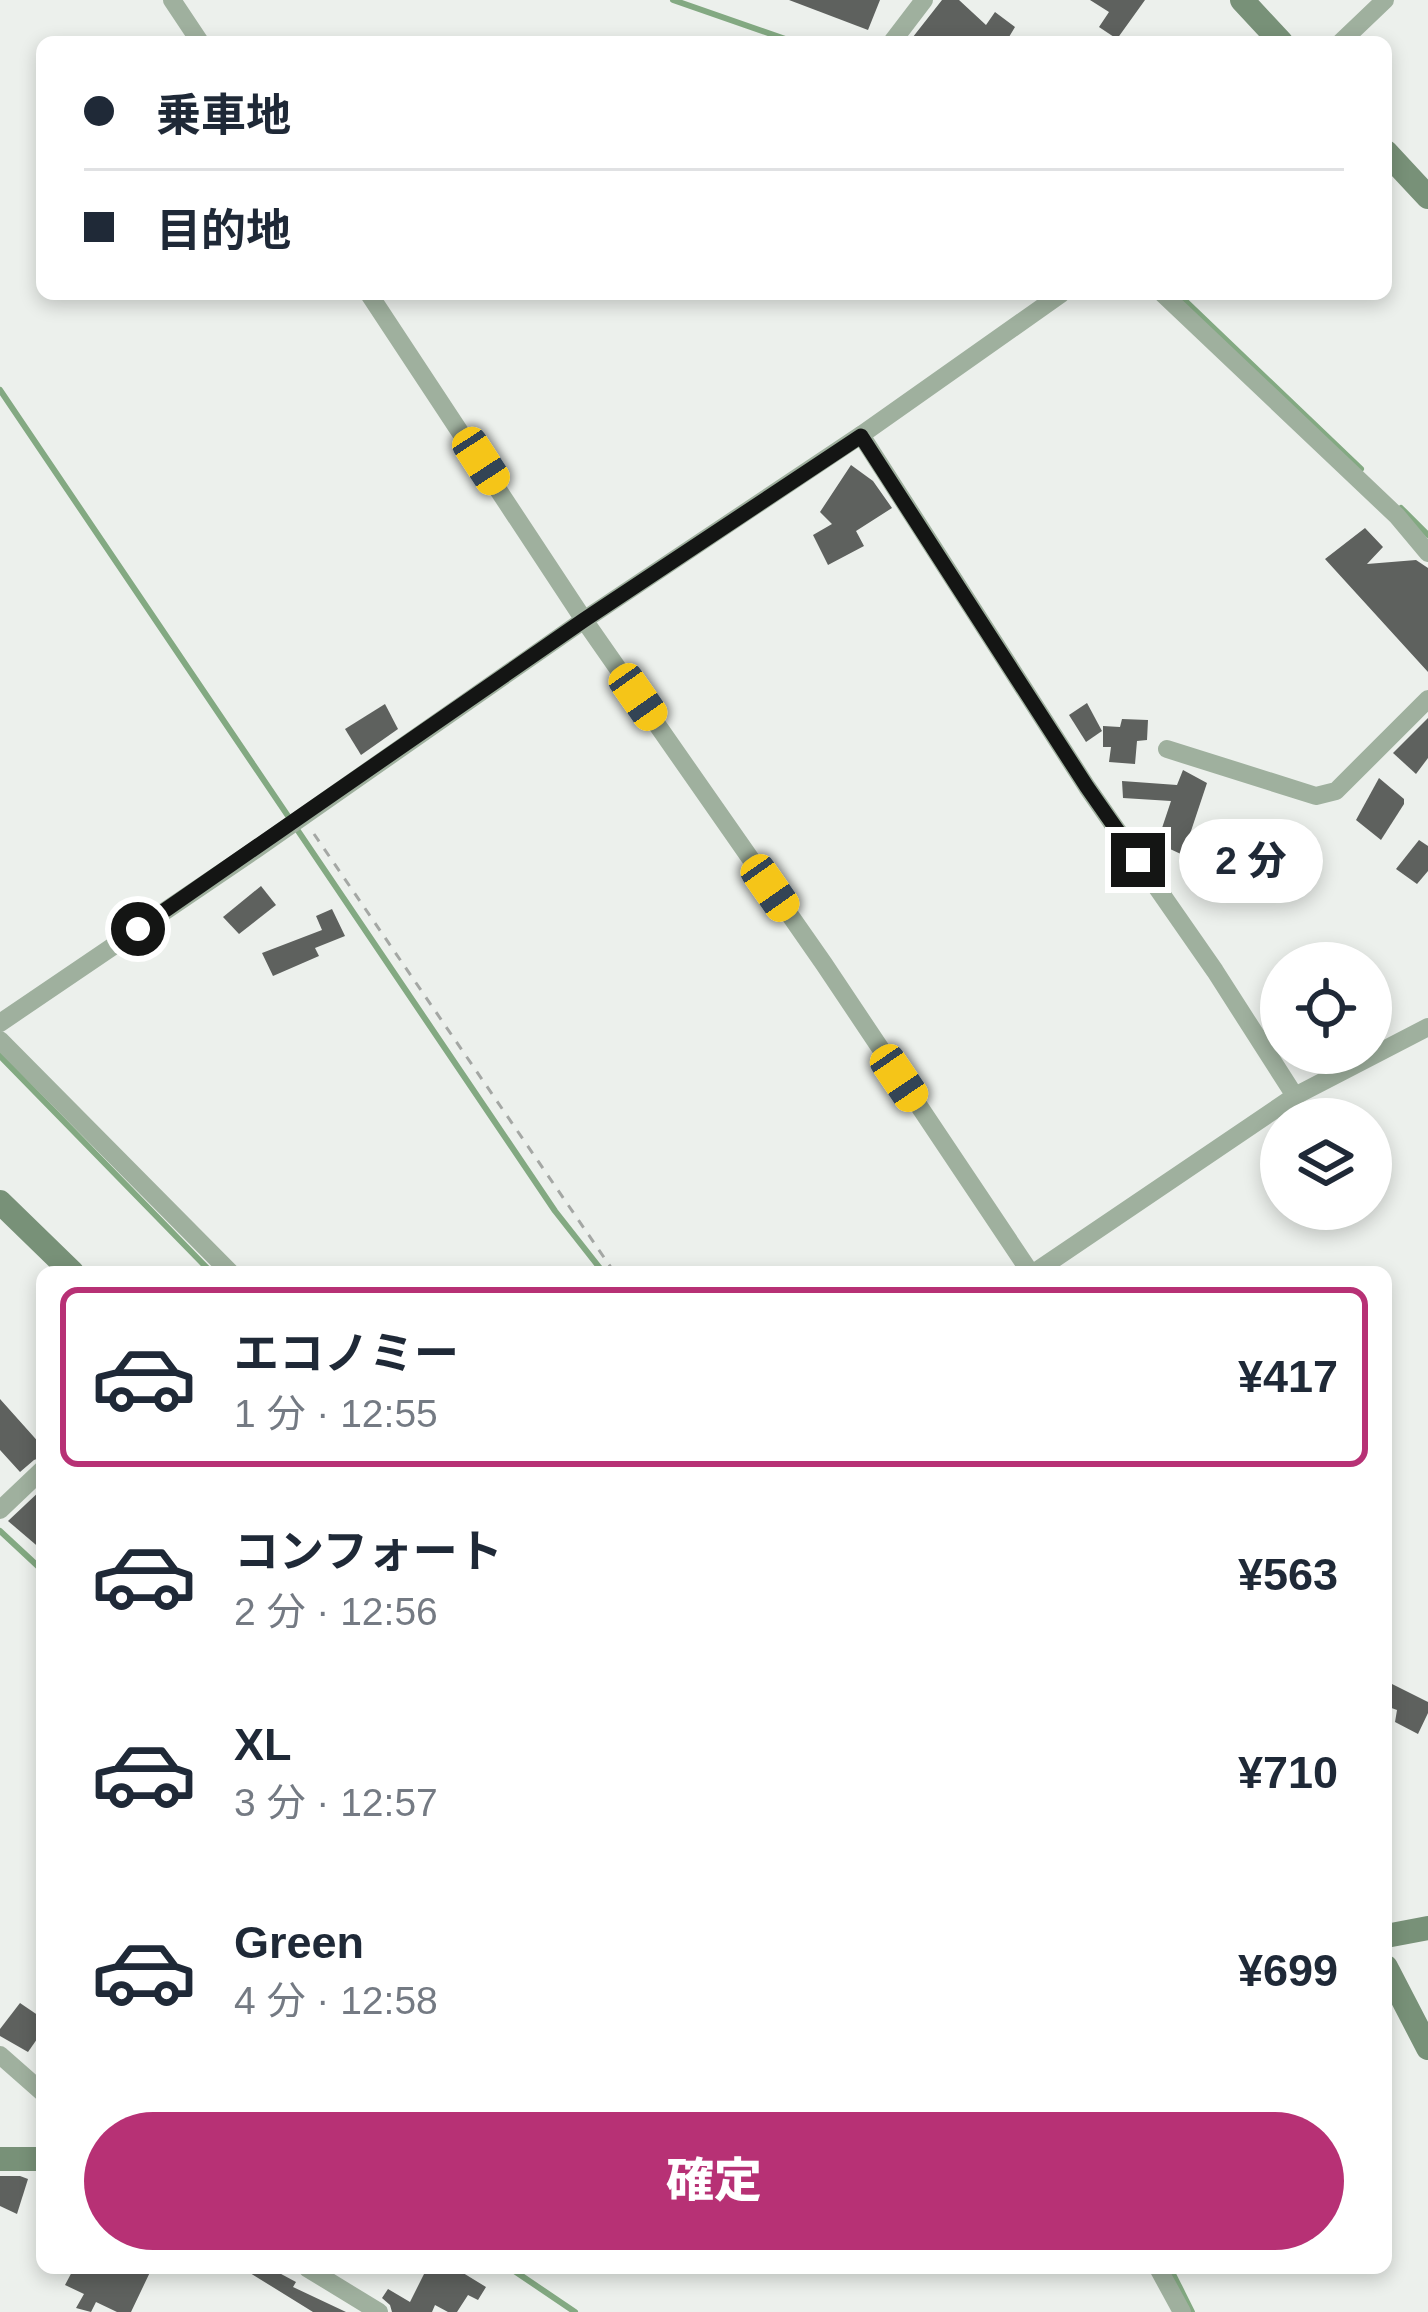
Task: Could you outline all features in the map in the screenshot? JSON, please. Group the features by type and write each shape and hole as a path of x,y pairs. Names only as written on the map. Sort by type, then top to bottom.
{"main road":[{"path":"1242,0 1275,36"},
{"path":"1392,158 1428,197"},
{"path":"0,1202 66,1266"},
{"path":"1392,1935 1428,1928"},
{"path":"1392,1979 1428,2048"},
{"path":"0,2158 36,2159"}],"street":[{"path":"172,0 196,36"},
{"path":"1347,36 1385,0"},
{"path":"896,36 917,3"},
{"path":"373,300 584,620 1029,1266"},
{"path":"0,1023 584,620 861,436 1052,300"},
{"path":"1169,300 1397,516 1428,553"},
{"path":"861,436 1087,787 1215,970 1295,1096"},
{"path":"1167,749 1316,796 1336,790 1428,699"},
{"path":"1042,1266 1295,1096 1428,1027"},
{"path":"0,1040 224,1266"},
{"path":"0,1510 36,1476"},
{"path":"0,2055 36,2087"},
{"path":"317,2274 379,2312"},
{"path":"1161,2274 1182,2312"}],"path":[{"path":"302,818 610,1266"}],"building":[{"path":"789,0 880,0 868,30"},
{"path":"942,0 959,0 986,25 995,12 1015,27 1010,36 914,36"},
{"path":"1090,0 1145,0 1119,36 1099,27 1109,12"},
{"path":"851,465 873,481 892,508 856,531 864,546 828,565 813,535 832,524 820,512"},
{"path":"1365,528 1383,547 1367,564 1416,560 1428,568 1428,672 1325,559"},
{"path":"1087,703 1102,731 1086,742 1069,715"},
{"path":"385,704 398,729 361,755 345,729"},
{"path":"1428,718 1428,758 1416,774 1393,753"},
{"path":"1122,719 1148,720 1147,740 1137,741 1135,764 1109,762 1111,747 1103,747 1103,726 1120,727"},
{"path":"1183,770 1207,783 1183,855 1157,843 1171,801 1123,798 1122,781 1177,785"},
{"path":"1379,778 1404,799 1381,840 1356,820"},
{"path":"1419,840 1428,846 1428,871 1417,884 1396,869"},
{"path":"261,886 276,905 239,934 223,917"},
{"path":"332,909 345,936 315,948 319,956 273,976 262,953 322,930 316,916"},
{"path":"0,1399 36,1439 36,1459 20,1472 0,1450"},
{"path":"36,1495 36,1545 8,1521"},
{"path":"1392,1684 1428,1702 1418,1734 1395,1722 1397,1710 1392,1708"},
{"path":"20,2003 36,2014 36,2041 28,2052 0,2036 0,2029"},
{"path":"0,2176 28,2179 17,2214 0,2206"},
{"path":"71,2274 149,2274 131,2312 117,2312 96,2302 91,2312 76,2308 84,2294 65,2285"},
{"path":"252,2274 281,2274 296,2282 293,2287 346,2312 313,2312"},
{"path":"424,2274 465,2274 486,2287 478,2300 468,2295 457,2312 435,2305 432,2312 392,2312 382,2298 388,2289 410,2302"}],"waterway":[{"path":"673,0 777,36"},
{"path":"1184,300 1361,469"},
{"path":"0,390 555,1211 598,1266"},
{"path":"1401,508 1428,535"},
{"path":"0,1056 205,1266"},
{"path":"0,1531 36,1564"},
{"path":"519,2274 575,2312"},
{"path":"1173,2274 1192,2312"}],"route":[{"path":"138,929 584,620 861,436 1138,860"}]}
